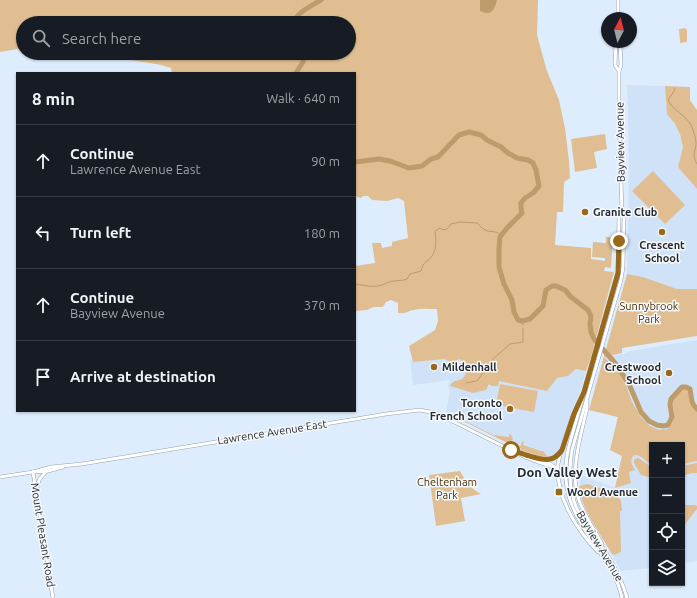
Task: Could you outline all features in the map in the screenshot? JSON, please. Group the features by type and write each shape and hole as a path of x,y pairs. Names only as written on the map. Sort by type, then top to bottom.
{"main road":[{"path":"618,0 618,12"},
{"name":"Bayview Avenue","path":"616,48 615,65 620,71"},
{"name":"Bayview Avenue","path":"620,48 620,134 622,214 624,216 623,267 621,280 572,450 569,478 574,501 578,511 608,556 621,579 626,598"},
{"name":"Bayview Avenue","path":"622,214 619,216 618,266 616,279 567,454 565,473 570,502 574,512 615,575 622,598"},
{"path":"583,394 574,414 558,464 559,484 570,513 586,538 606,561"},
{"path":"588,395 587,408 573,474 578,498 583,511 608,556"},
{"name":"Lawrence Avenue East","path":"33,472 51,467 65,466 386,414 420,410 429,411 443,416 525,457 573,474"},
{"path":"538,459 546,460 554,458 562,450"},
{"name":"Lawrence Avenue East","path":"518,453 547,462 557,468"},
{"name":"Lawrence Avenue East","path":"0,477 48,471 65,466"},
{"path":"37,491 38,482 48,471"},
{"name":"Mount Pleasant Road","path":"33,472 54,598"}],"shaded area":[{"path":"480,0 497,0 492,12 487,13 480,11"},
{"name":"Crescent School","path":"627,85 665,86 667,114 675,124 680,134 683,147 678,167 697,189 697,289 677,289 643,277 627,274 629,170"},
{"path":"697,340 697,561 685,563 685,442 649,442 649,568 621,571 588,512 581,492 579,474 615,488 622,456 610,450 618,417 589,410 604,357 624,354 630,351"},
{"name":"Toronto French School","path":"410,359 413,360 413,362 445,359 452,362 460,359 467,367 557,378 568,376 576,369 586,371 561,446 557,453 545,458 524,451 446,412 450,391 448,386 450,380 413,385"}],"green space":[{"path":"0,0 538,0 537,35 547,71 559,100 565,128 569,161 570,178 564,182 563,212 557,212 555,245 591,248 591,259 605,261 605,258 592,257 593,242 606,243 606,237 613,237 611,268 605,267 604,271 614,272 586,371 576,369 568,376 557,378 547,391 499,381 498,386 492,386 489,384 486,390 473,393 450,386 453,382 464,377 465,375 467,367 460,359 452,363 445,359 413,362 409,346 435,330 438,321 437,309 419,309 398,313 398,303 391,300 386,302 383,307 373,307 367,310 356,311 356,266 375,263 372,243 381,243 382,248 392,246 392,242 408,238 404,201 398,198 387,201 372,200 368,196 363,196 361,198 356,196 356,72 172,72 171,68 161,65 131,60 356,60 356,16 16,16 16,49 0,52"},
{"path":"685,28 687,30 687,42 680,43 679,29"},
{"path":"665,86 690,87 690,100 697,110 697,189 678,167 683,147 680,134 675,124 667,114"},
{"path":"605,134 607,149 594,152 597,168 575,172 571,139"},
{"path":"653,171 685,205 665,224 632,191"},
{"name":"Sunnybrook Park","path":"627,274 643,277 677,289 697,289 697,336 622,348 622,353 604,357 617,370 626,385 632,402 640,416 650,426 659,430 668,429 672,423 674,416 673,399 684,388 689,390 690,401 697,411 697,461 685,463 685,442 649,442 649,463 641,457 634,455 631,461 635,470 629,472 631,483 615,488 622,456 610,450 618,417 589,410"},
{"path":"500,384 538,391 534,412 496,405"},
{"path":"461,420 493,435 509,437 509,434 511,435 513,438 511,444"},
{"path":"524,441 523,445 543,451 548,457 542,457 521,450 520,447"},
{"path":"637,458 649,466 649,477 641,475 634,463 634,460"},
{"path":"697,463 697,473 685,475 685,465"},
{"name":"Cheltenham Park","path":"460,471 469,484 481,494 461,498 465,521 436,526 429,475"},
{"path":"588,484 613,493 615,497 619,498 621,501 621,552 614,555 597,530 583,503 579,486"},
{"path":"685,505 695,505 697,506 697,509 685,524"}],"waterway":[{"path":"298,16 321,0"},
{"path":"297,72 303,60"},
{"path":"675,88 668,100 670,104 686,118 691,125 696,141 694,156 697,164"},
{"path":"356,162 379,159 390,161 409,168 422,166 431,159 438,157 459,135 469,132 481,135 517,158 528,160 533,163 539,186 521,203 522,213 500,237 499,267 518,320 522,321 530,319 543,306 546,290 552,286 565,290 571,297 588,310 591,316 591,332 594,339 615,363 629,384 641,412 649,421 657,425 668,425 672,417 670,404 671,399 682,387 690,389 692,402 697,409"},
{"path":"356,284 379,286 391,281 405,280 410,274 421,271 423,265 432,256 435,250 435,231 440,228 444,230 447,229 451,224 460,222 477,223 487,231 496,232 502,235"},
{"path":"522,321 523,325"},
{"path":"466,383 477,381 493,359 510,344 523,342 523,328"}],"place":[{"name":"Granite Club","path":"585,212"},
{"name":"Crescent School","path":"662,232"},
{"name":"Mildenhall","path":"434,367"},
{"name":"Crestwood School","path":"669,373"},
{"name":"Toronto French School","path":"510,409"},
{"name":"Wood Avenue","path":"559,492"}],"district":[{"name":"Don Valley West","path":"567,472"}],"route":[{"path":"511,450 538,459 546,460 554,458 562,450 568,429 584,392 618,273 619,241"}]}
